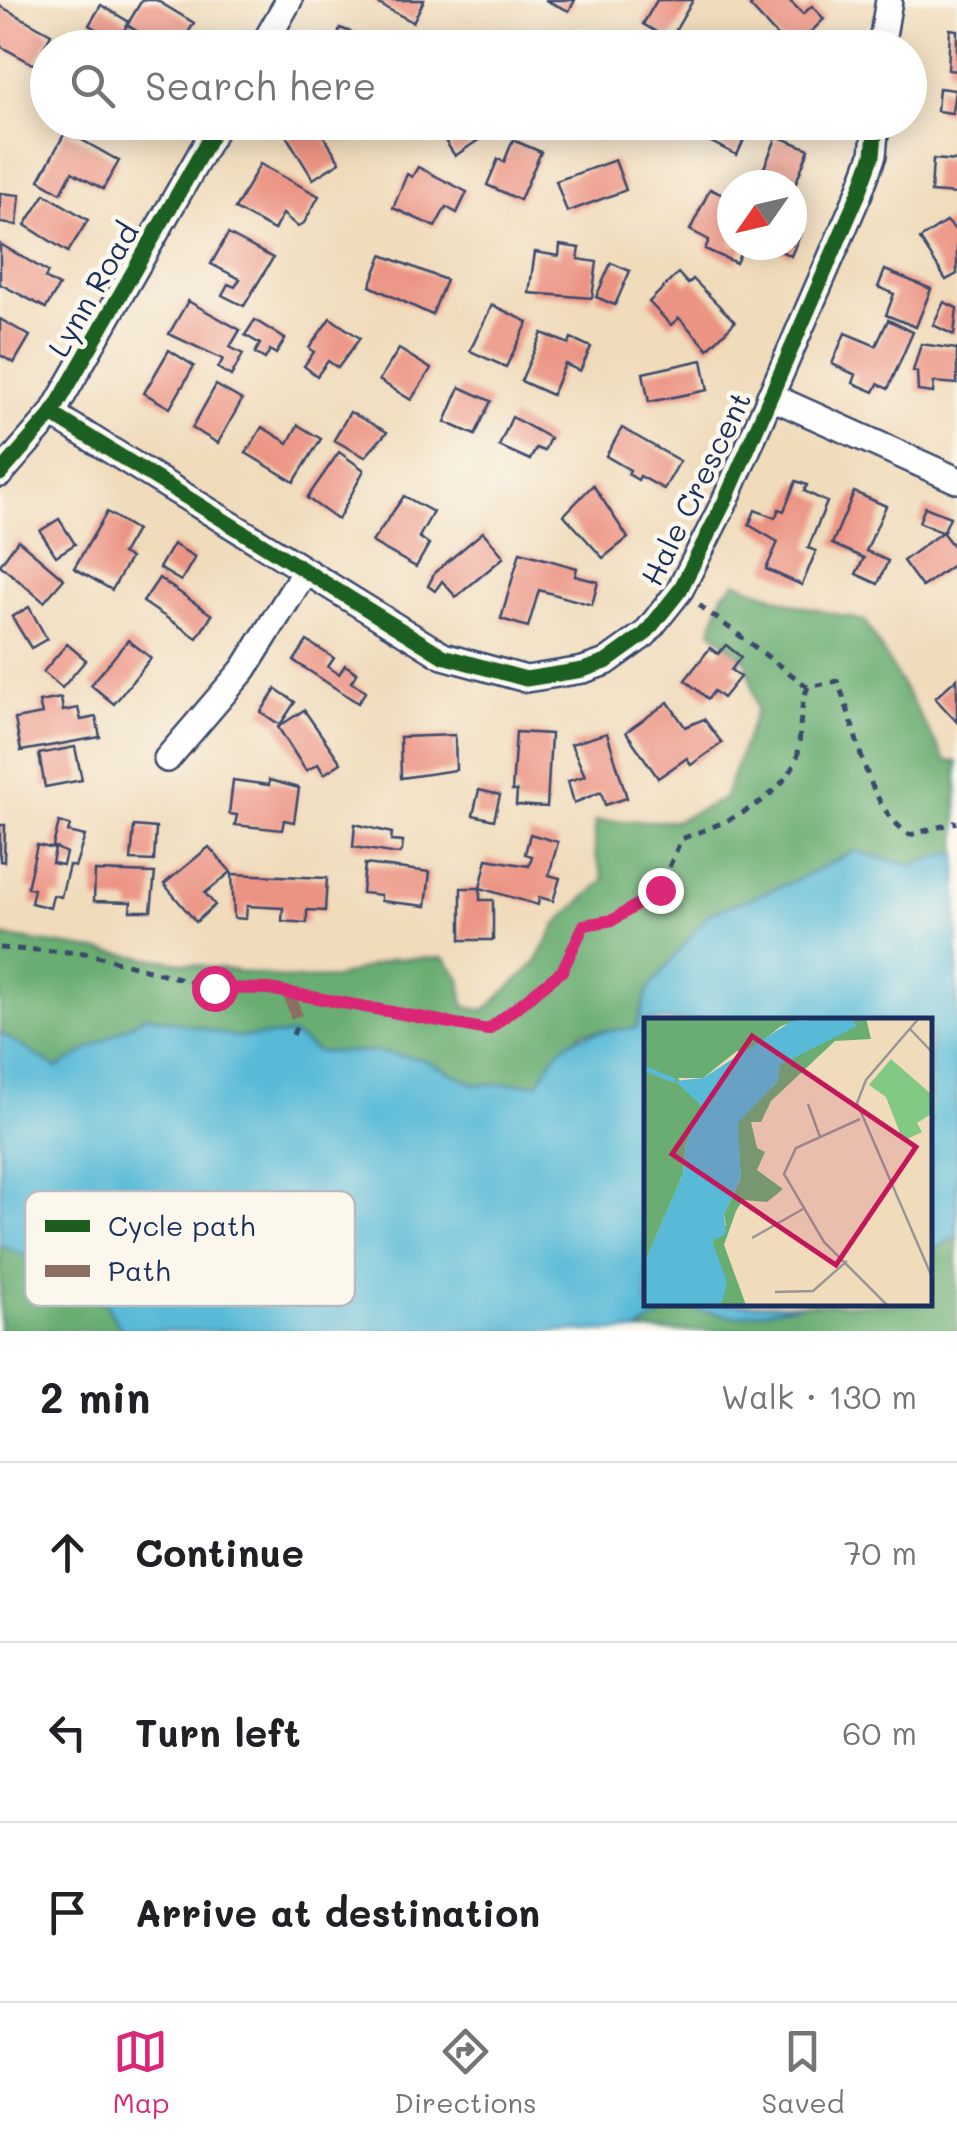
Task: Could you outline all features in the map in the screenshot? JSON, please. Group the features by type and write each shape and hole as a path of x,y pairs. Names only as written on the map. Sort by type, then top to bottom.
{"street":[{"path":"272,30 289,0"},
{"path":"884,30 888,0"},
{"name":"Lynn Road","path":"0,474 52,414 209,140"},
{"name":"Hale Crescent","path":"52,414 457,662 526,679 568,674 606,662 644,634 680,590 859,193 874,140"},
{"path":"770,396 957,480"},
{"path":"167,758 244,670 305,571"}],"path":[{"path":"695,602 808,688"},
{"path":"808,688 837,681 852,715 862,757 893,824 910,835 957,822"},
{"path":"0,948 86,953 214,988 269,989 488,1030 562,971 584,925 613,920 660,890 681,838 727,822 760,803 796,761 799,708 808,688"},
{"path":"293,1035 298,1022"}],"green space":[{"path":"736,582 793,604 865,621 946,761 957,762 957,853 909,865 855,851 790,883 708,914 649,989 636,1029 582,1032 540,1083 476,1085 422,1059 377,1052 318,1052 293,1035 236,1037 147,1015 57,1069 0,1033 0,936 292,979 335,978 391,959 444,958 460,978 464,1006 484,1011 535,964 558,923 604,880 595,853 595,821 675,821 724,799 757,709 747,662 711,630 723,594"},
{"path":"957,1236 957,1331 637,1331 677,1307 737,1316 792,1306 932,1306 932,1251"},
{"path":"0,1245 25,1256 25,1306 108,1306 122,1331 0,1331"}],"water":[{"path":"855,851 909,865 957,852 957,1236 932,1251 932,1018 644,1018 644,1306 792,1306 737,1316 677,1307 637,1331 122,1331 108,1306 355,1306 355,1191 25,1191 25,1256 0,1245 0,1033 57,1068 147,1015 236,1037 293,1035 318,1052 377,1052 422,1059 476,1085 539,1083 556,1054 577,1038 636,1028 649,989 708,914 790,883"}],"building":[{"path":"142,0 156,0 194,23 190,30 135,30 127,25"},
{"path":"371,0 424,0 413,22"},
{"path":"545,0 575,0 569,11"},
{"path":"657,0 693,0 676,30 653,30 643,24"},
{"path":"757,0 789,0 803,14 812,6 824,19 813,30 772,30 750,6"},
{"path":"101,5 129,22 124,30 97,30 89,25"},
{"path":"0,6 44,30 30,30 30,62 0,46"},
{"path":"950,29 957,30 957,71 948,70"},
{"path":"939,88 955,90 952,113 937,111"},
{"path":"61,140 82,140 119,161 103,189 72,172 61,193 39,180"},
{"path":"289,140 326,140 340,162 313,179"},
{"path":"445,140 479,140 455,156"},
{"path":"513,140 541,152 520,200 487,185 498,159 504,162"},
{"path":"707,140 744,140 737,155"},
{"path":"775,140 809,149 801,170 763,170"},
{"path":"933,159 957,161 957,194 931,192"},
{"path":"615,160 626,190 567,212 556,181"},
{"path":"260,164 319,196 304,223 298,227 283,214 274,230 235,209"},
{"path":"418,167 467,192 457,213 446,207 435,227 393,208 407,174 412,177"},
{"path":"710,189 717,192 717,254 705,249 709,240 690,230"},
{"path":"0,193 20,195 17,225 0,223"},
{"path":"45,194 88,220 68,252 25,225"},
{"path":"947,221 957,232 957,274 946,280 920,239"},
{"path":"228,234 273,258 244,306 222,295 228,284 235,287 240,279 211,264"},
{"path":"0,244 48,272 45,278 59,286 46,308 0,284"},
{"path":"560,245 580,248 578,259 597,262 592,298 529,293 535,252 559,256"},
{"path":"382,255 446,280 432,315 370,286"},
{"path":"611,263 630,271 615,305 596,297"},
{"path":"885,270 931,289 916,327 886,315 894,294 878,287"},
{"path":"678,273 688,284 693,279 735,322 708,349 679,318 671,325 649,302"},
{"path":"188,301 240,330 230,347 243,354 231,376 218,368 223,359 169,334"},
{"path":"944,302 957,308 954,335 933,325"},
{"path":"492,305 528,322 506,367 470,351"},
{"path":"330,318 360,338 338,368 328,361 317,376 304,366 314,352 309,348"},
{"path":"0,319 30,336 14,363 0,355"},
{"path":"255,320 285,339 276,354 270,350 265,359 255,353 260,344 245,335"},
{"path":"888,320 913,332 888,389 878,384 874,392 853,383 856,375 832,364 845,333 876,346"},
{"path":"542,333 569,344 571,338 591,347 580,371 565,364 552,395 521,381"},
{"path":"921,344 957,349 957,384 934,382 933,393 918,391 917,372 913,371"},
{"path":"399,349 431,369 411,400 379,380"},
{"path":"169,350 194,366 170,408 144,393"},
{"path":"702,360 708,390 649,402 643,373"},
{"path":"216,385 242,400 218,443 192,428"},
{"path":"460,387 491,401 475,435 445,422"},
{"path":"350,412 387,432 365,457 334,440"},
{"path":"512,417 550,438 544,451 536,448 530,460 499,446"},
{"path":"298,425 321,439 294,482 246,453 262,427 288,443"},
{"path":"622,428 680,461 664,489 640,476 638,480 628,474 630,470 606,456"},
{"path":"339,452 364,470 338,520 307,498"},
{"path":"796,481 807,485 804,491 827,502 808,548 816,551 802,585 766,569 778,542 749,525 755,510 775,518 779,509 784,511"},
{"path":"593,485 628,538 603,558 564,515"},
{"path":"854,492 886,506 866,551 888,561 878,584 856,574 864,558 832,544"},
{"path":"404,496 433,512 419,537 429,544 416,567 372,542"},
{"path":"925,507 950,517 943,533 919,522"},
{"path":"107,512 136,530 122,554 130,558 112,590 74,568"},
{"path":"59,519 75,544 56,556 40,531"},
{"path":"483,532 504,557 456,597 442,581 435,591 428,586 435,572"},
{"path":"942,532 957,551 957,562 922,587 903,561"},
{"path":"18,540 64,579 44,602 0,565"},
{"path":"173,544 195,557 181,581 159,568"},
{"path":"520,552 577,568 575,576 598,582 592,605 539,590 528,627 501,619"},
{"path":"159,578 212,615 197,638 143,602"},
{"path":"29,607 47,639 31,648 12,617"},
{"path":"128,640 151,658 114,704 91,685"},
{"path":"307,641 334,658 328,667 339,674 345,665 357,673 351,682 366,691 358,703 294,661"},
{"path":"67,644 86,660 62,688 43,672"},
{"path":"726,645 741,657 731,670 740,677 723,698 714,691 708,699 685,680 710,648 718,654"},
{"path":"957,678 957,722 935,698"},
{"path":"276,689 295,702 280,725 261,712"},
{"path":"61,698 63,711 78,708 81,720 96,717 100,737 21,751 15,719 42,714 39,702"},
{"path":"668,702 685,727 704,719 722,743 691,765 687,758 658,778 626,732"},
{"path":"304,710 341,763 324,774 318,764 306,771 278,727"},
{"path":"516,732 551,734 547,807 516,805 517,791 512,791"},
{"path":"607,733 627,798 605,805 601,792 574,803 568,781 585,776 571,744"},
{"path":"455,735 456,770 401,778 400,737"},
{"path":"75,747 82,780 45,787 39,754"},
{"path":"233,780 269,785 269,780 299,788 294,822 284,820 282,830 235,825 237,815 229,814"},
{"path":"479,790 500,795 494,820 473,815"},
{"path":"59,822 70,825 68,832 85,836 75,867 69,865 61,897 53,895 50,908 31,903 34,889 27,888 37,845 55,849 52,863 63,865 66,853 53,846"},
{"path":"355,824 392,833 391,841 403,842 402,851 398,854 353,847"},
{"path":"0,825 5,825 4,862 0,861"},
{"path":"134,826 156,828 154,861 131,860"},
{"path":"530,834 558,842 549,875 560,878 553,901 539,897 538,905 480,888 487,859 529,866 532,856 525,854"},
{"path":"209,847 231,872 205,893 215,905 196,922 164,884"},
{"path":"365,864 430,872 426,906 381,901 381,895 362,893"},
{"path":"95,871 155,873 151,911 130,911 131,902 94,901"},
{"path":"232,874 327,878 325,911 307,910 307,923 282,921 283,908 247,906 246,919 234,918"},
{"path":"461,888 480,888 480,900 493,900 493,940 461,940"}],"marked path":[{"path":"289,993 298,1022"}],"cycle path":[{"path":"0,474 52,414 209,140"},
{"path":"52,414 443,656 526,679 583,670 606,662 645,634 680,590 725,501 859,193 874,140"}],"route":[{"path":"214,988 269,989 488,1030 562,971 584,925 613,920 660,890"}]}
